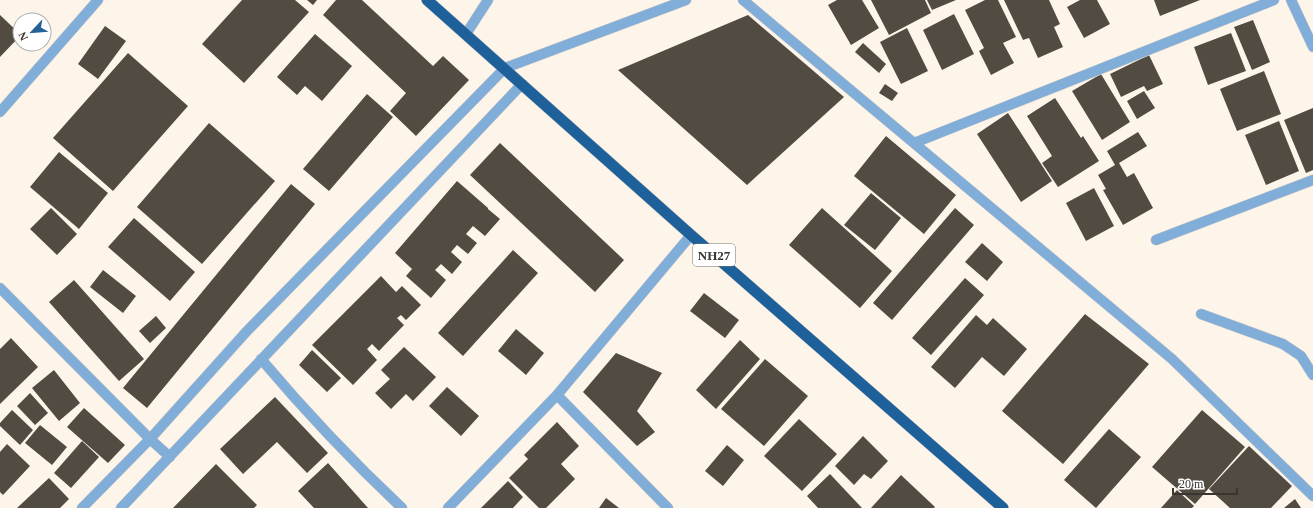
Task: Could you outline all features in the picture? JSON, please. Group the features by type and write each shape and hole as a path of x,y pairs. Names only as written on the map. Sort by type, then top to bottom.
{"highway":[{"name":"NH27","path":"427,0 505,68 690,235 1003,508"}],"street":[{"path":"0,112 98,0"},
{"path":"466,34 488,0"},
{"path":"82,508 150,439 247,331 505,68 686,0"},
{"path":"743,0 1172,359 1313,496"},
{"path":"914,144 1274,0"},
{"path":"1291,0 1313,47"},
{"path":"121,508 260,359 522,84"},
{"path":"1156,240 1313,180"},
{"path":"448,508 557,395 690,235"},
{"path":"0,288 150,439 170,457"},
{"path":"1201,314 1283,344 1301,356 1313,375"},
{"path":"260,359 294,398 368,477 402,508"},
{"path":"557,395 668,508"}],"building":[{"path":"242,0 295,0 309,12 244,83 202,44"},
{"path":"307,0 317,0 313,5"},
{"path":"336,0 362,0 433,66 443,56 469,80 416,136 390,111 406,93 323,15"},
{"path":"837,0 862,0 879,28 851,45 828,5"},
{"path":"871,0 925,0 931,13 889,35"},
{"path":"927,0 956,0 932,10"},
{"path":"985,0 998,0 1016,37 1003,43 1014,63 991,75 979,51 984,48 965,10"},
{"path":"1004,0 1049,0 1060,24 1054,27 1063,47 1038,58 1029,38 1023,40"},
{"path":"1080,0 1097,0 1110,24 1084,38 1067,7"},
{"path":"1154,0 1200,0 1160,16"},
{"path":"954,14 974,54 942,70 923,30"},
{"path":"0,15 12,26 12,44 0,57"},
{"path":"748,15 844,97 747,185 618,70"},
{"path":"1253,20 1270,62 1252,70 1234,27"},
{"path":"105,26 126,41 98,79 78,64"},
{"path":"907,28 928,71 901,84 880,42"},
{"path":"1231,33 1246,71 1208,85 1194,47"},
{"path":"315,34 352,66 322,101 305,86 297,95 277,77"},
{"path":"863,43 886,64 879,73 855,52"},
{"path":"128,53 188,106 113,191 53,138"},
{"path":"1149,55 1163,84 1147,91 1144,86 1121,97 1110,74"},
{"path":"1264,71 1281,114 1237,131 1220,89"},
{"path":"1101,74 1130,122 1102,140 1072,91"},
{"path":"885,84 898,93 892,101 879,93"},
{"path":"1144,91 1155,108 1137,119 1127,101"},
{"path":"367,94 393,117 329,191 303,169"},
{"path":"1055,98 1081,138 1083,136 1099,161 1058,187 1042,163 1052,156 1027,116"},
{"path":"1313,108 1313,170 1306,173 1284,120"},
{"path":"1008,113 1052,181 1021,202 977,134"},
{"path":"1279,121 1299,171 1266,185 1245,135"},
{"path":"209,123 275,181 202,264 137,207"},
{"path":"1138,132 1147,146 1119,163 1127,177 1134,173 1153,208 1123,225 1103,190 1106,189 1098,175 1115,165 1107,151"},
{"path":"886,136 956,195 924,234 854,176"},
{"path":"500,143 624,260 595,292 470,175"},
{"path":"59,152 108,193 79,229 30,187"},
{"path":"457,181 500,219 485,236 473,226 466,234 477,243 468,254 457,245 451,252 462,262 452,274 441,264 435,270 446,280 431,298 406,276 412,269 395,253"},
{"path":"291,184 315,204 147,408 123,388"},
{"path":"1094,188 1114,226 1086,241 1066,203"},
{"path":"871,193 901,218 875,250 844,225"},
{"path":"51,208 77,234 57,255 30,229"},
{"path":"822,208 892,271 860,308 789,245"},
{"path":"955,208 974,225 892,320 873,303"},
{"path":"134,218 195,272 170,301 108,247"},
{"path":"982,243 1003,262 987,281 965,262"},
{"path":"513,250 538,273 463,356 438,333"},
{"path":"103,270 136,296 123,313 90,287"},
{"path":"381,276 396,292 402,286 421,305 406,320 401,315 397,318 404,325 379,351 372,344 367,349 377,360 353,385 312,345"},
{"path":"965,278 984,295 931,355 912,338"},
{"path":"74,280 144,359 119,381 49,302"},
{"path":"704,293 739,320 725,338 690,311"},
{"path":"1085,314 1149,364 1063,464 1002,411"},
{"path":"976,315 987,325 993,318 1027,349 1004,376 982,357 955,388 931,367"},
{"path":"156,316 166,328 150,343 139,331"},
{"path":"516,329 544,353 526,375 498,351"},
{"path":"11,338 38,367 0,404 0,349"},
{"path":"740,340 760,359 716,409 696,390"},
{"path":"404,347 436,377 413,401 406,394 391,409 375,393 390,379 381,370"},
{"path":"312,350 341,378 327,392 299,365"},
{"path":"616,353 662,373 637,411 655,432 637,446 583,392"},
{"path":"765,359 808,396 764,446 721,409"},
{"path":"54,370 80,403 59,421 32,388"},
{"path":"447,387 479,416 461,436 429,406"},
{"path":"30,393 48,413 35,425 17,406"},
{"path":"275,397 328,453 307,473 277,442 243,474 220,449"},
{"path":"84,408 125,445 108,463 67,427"},
{"path":"12,410 33,430 20,445 0,426 0,423"},
{"path":"1202,410 1245,447 1195,504 1152,467"},
{"path":"799,419 837,454 802,491 764,456"},
{"path":"557,422 579,446 561,464 575,479 546,508 539,508 509,478 528,459 524,455"},
{"path":"40,425 67,447 52,465 25,443"},
{"path":"1109,429 1141,457 1096,508 1064,480"},
{"path":"863,436 888,461 871,479 864,474 854,485 835,466"},
{"path":"82,441 99,457 71,488 54,473"},
{"path":"7,444 30,466 3,495 0,492 0,452"},
{"path":"727,445 744,460 723,486 705,471"},
{"path":"1249,446 1292,486 1271,508 1230,508 1209,489"},
{"path":"328,463 368,508 314,508 298,491"},
{"path":"216,464 257,505 254,508 173,508"},
{"path":"830,474 862,508 818,508 807,496"},
{"path":"901,475 935,507 871,508"},
{"path":"49,478 69,499 60,508 17,508"},
{"path":"508,481 523,497 513,508 481,508"},
{"path":"1177,490 1194,506 1192,508 1161,508"},
{"path":"606,498 619,508 599,508"},
{"path":"1295,499 1301,508 1284,508"}]}
